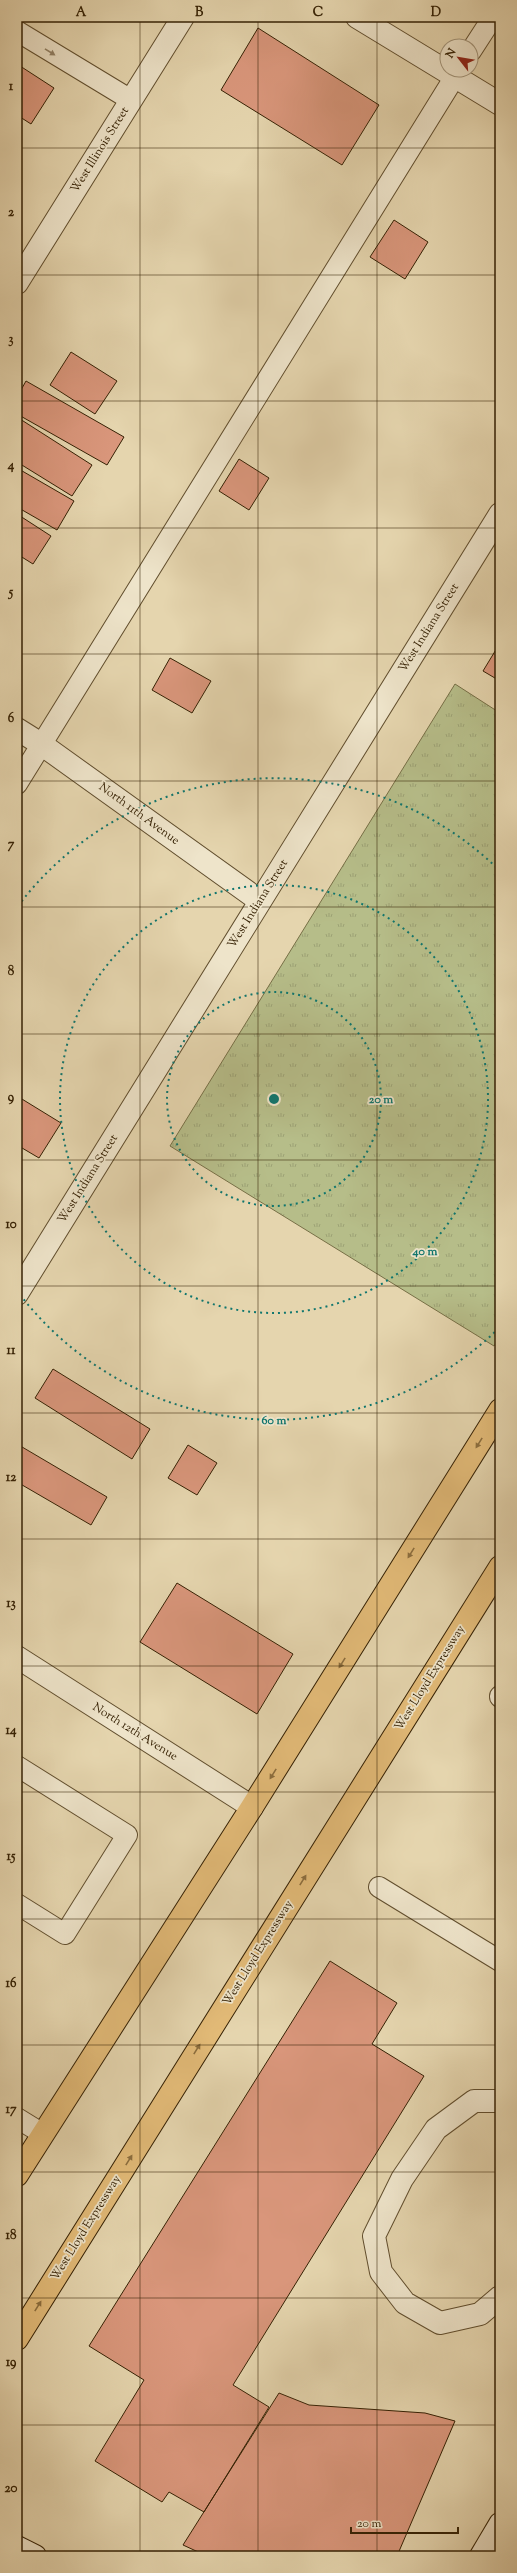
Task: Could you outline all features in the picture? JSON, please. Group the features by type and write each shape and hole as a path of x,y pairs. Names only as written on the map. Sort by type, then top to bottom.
{"highway":[{"path":"17,2175 252,1807 500,1410"},
{"name":"West Lloyd Expressway","path":"17,2339 500,1567"}],"street":[{"path":"357,17 439,63"},
{"name":"West Illinois Street","path":"17,283 131,100 178,19"},
{"path":"464,78 500,104"},
{"name":"West Indiana Street","path":"17,1294 500,514"},
{"name":"North 11th Avenue","path":"17,729 41,744 260,901"},
{"name":"North 12th Avenue","path":"17,1657 252,1807"},
{"path":"500,2101 474,2102 436,2129 402,2179 374,2236 381,2272 405,2304 440,2324 480,2314 500,2297"},
{"path":"481,2556 500,2524"},
{"path":"17,2547 35,2556"}],"lane":[{"path":"479,39 493,17"},
{"path":"17,31 131,100"},
{"path":"17,784 454,78"},
{"path":"17,1766 127,1835 65,1934 17,1904"},
{"path":"379,1887 500,1961"},
{"path":"17,2118 43,2134"}],"green space":[{"path":"455,684 500,713 500,1337 494,1346 170,1146"}],"building":[{"path":"258,28 379,105 342,165 221,90"},
{"path":"17,64 54,88 31,124 17,115"},
{"path":"394,220 428,242 405,279 370,257"},
{"path":"71,352 117,381 95,414 50,385"},
{"path":"26,381 124,437 107,465 17,414 17,397"},
{"path":"20,419 92,465 72,496 17,462 17,424"},
{"path":"239,459 269,478 249,510 219,491"},
{"path":"17,468 74,501 57,530 17,507"},
{"path":"17,514 51,536 33,564 17,554"},
{"path":"500,643 500,681 483,671"},
{"path":"170,658 211,681 192,713 152,690"},
{"path":"17,1096 61,1123 39,1158 17,1145"},
{"path":"53,1369 150,1429 132,1459 35,1398"},
{"path":"17,1444 107,1497 91,1525 17,1482"},
{"path":"188,1445 217,1463 197,1495 168,1478"},
{"path":"177,1583 293,1654 257,1714 140,1642"},
{"path":"330,1961 397,2003 372,2044 424,2076 233,2385 269,2407 204,2512 169,2492 162,2502 95,2461 144,2380 89,2346"},
{"path":"279,2393 309,2405 425,2413 455,2421 397,2556 207,2556 183,2545"}]}
